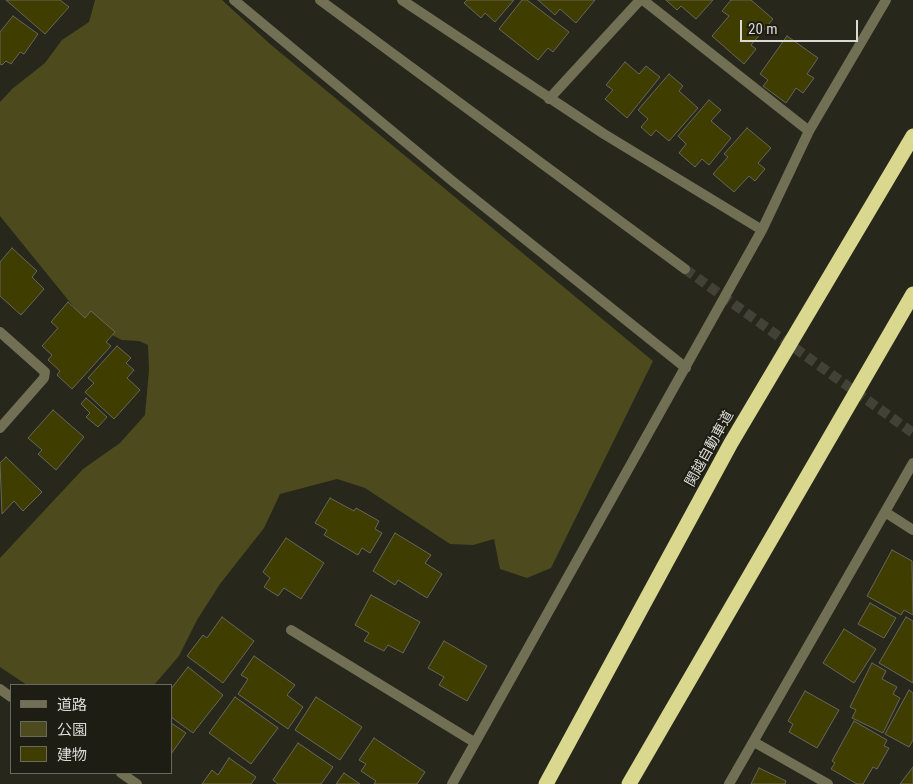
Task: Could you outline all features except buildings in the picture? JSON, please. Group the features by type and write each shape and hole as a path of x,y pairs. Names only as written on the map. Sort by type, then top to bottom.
{"highway":[{"name":"関越自動車道","path":"546,784 731,444 913,136"},
{"path":"629,784 913,294"}],"street":[{"path":"234,0 450,180 686,368"},
{"path":"320,0 685,269"},
{"path":"402,0 549,99 762,230"},
{"path":"549,99 641,0 808,131"},
{"path":"452,784 762,230 808,131 886,0"},
{"path":"0,332 45,372 44,378 0,428"},
{"path":"729,784 913,464"},
{"path":"885,512 913,530"},
{"path":"291,630 474,742"},
{"path":"754,742 828,784"},
{"path":"122,774 137,784"}],"green space":[{"path":"95,0 222,0 270,44 653,361 551,568 527,578 500,569 494,539 473,545 450,544 365,488 337,479 280,494 264,528 220,584 197,620 179,656 155,684 26,684 0,667 0,558 83,469 120,443 145,415 149,370 148,345 139,341 122,340 86,322 0,216 0,102 12,89 45,63 62,40 89,22"}],"tunnel":[{"path":"685,269 913,433"}]}
